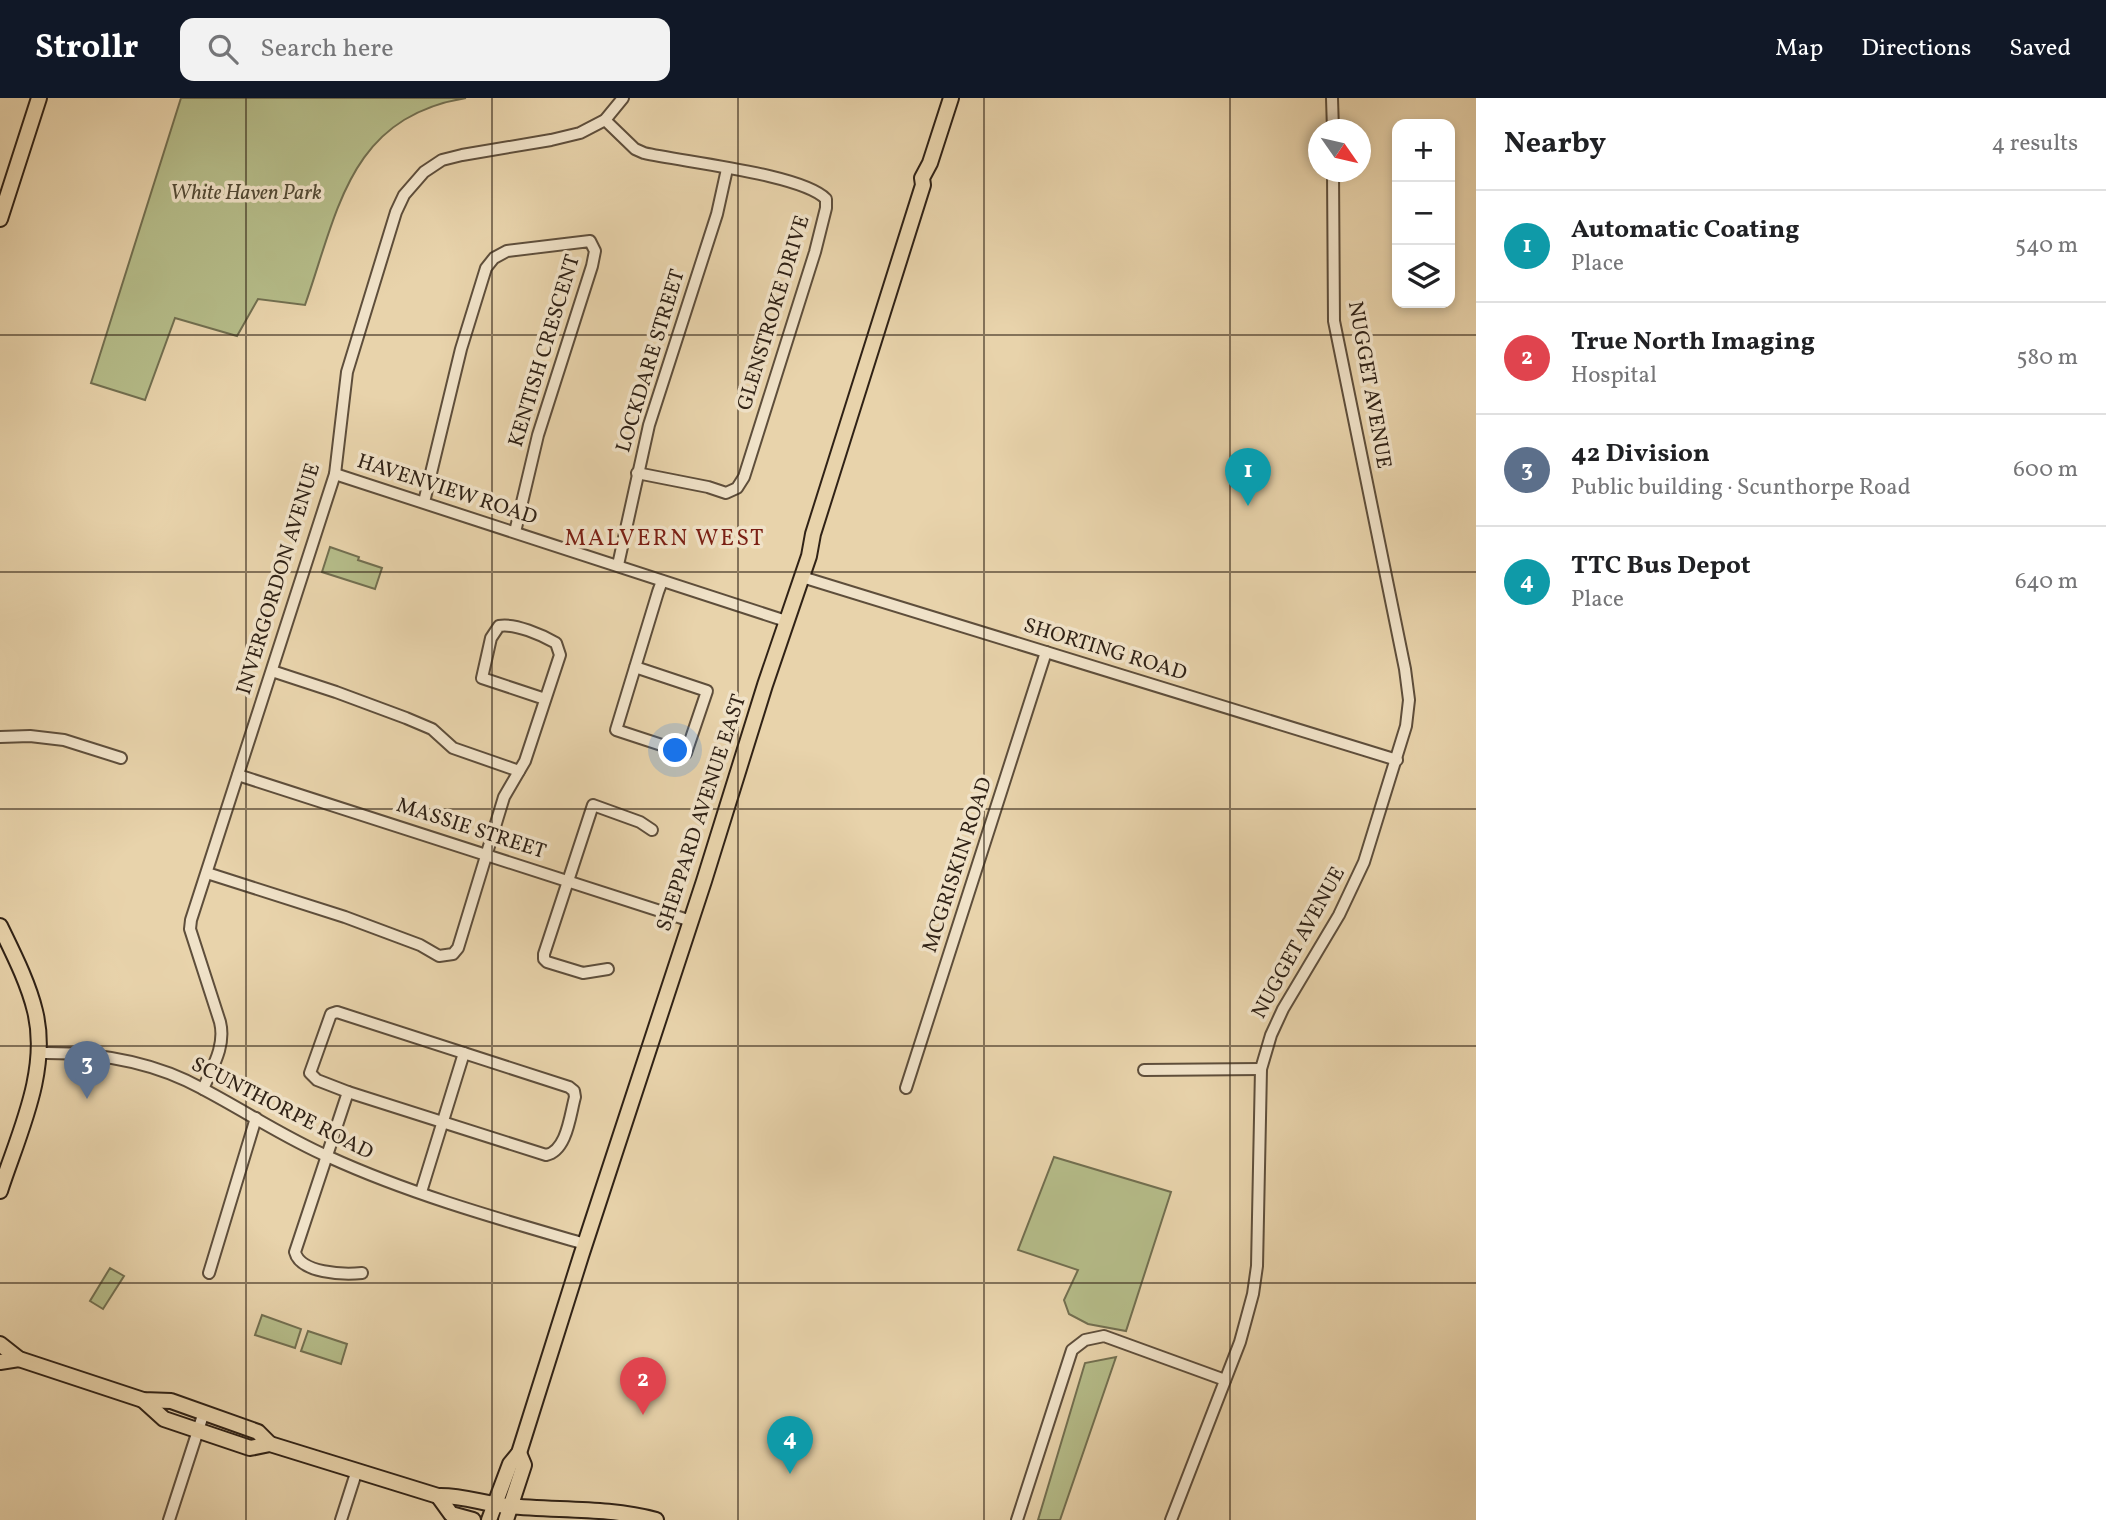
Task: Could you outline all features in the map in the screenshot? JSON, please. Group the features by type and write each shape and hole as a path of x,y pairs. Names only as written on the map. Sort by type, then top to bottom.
{"main road":[{"path":"0,219 38,98"},
{"name":"SHEPPARD AVENUE EAST","path":"489,1520 510,1464 519,1453 802,577 813,534 923,186 931,181 933,172 930,163 951,98"},
{"path":"0,926 30,993 36,1014 39,1053 25,1113 0,1191"},
{"path":"0,1344 19,1359 143,1400 171,1401 258,1432 271,1444 438,1496 456,1496 494,1505 508,1513 656,1520"},
{"path":"0,1362 19,1359"},
{"path":"143,1400 164,1419 250,1448 271,1444"},
{"name":"SHEPPARD AVENUE EAST","path":"508,1513 524,1465 519,1453"},
{"path":"438,1496 452,1514 473,1520"}],"street":[{"name":"INVERGORDON AVENUE","path":"203,1089 223,1035 190,929 335,474 341,412 352,352 396,212 411,186 424,172 442,160 551,140 589,129 605,120 623,98"},
{"path":"1332,98 1333,119"},
{"name":"GLENSTROKE DRIVE","path":"605,120 635,149 645,153 776,178 822,195 826,199 815,252 744,477 737,488 726,493 637,473"},
{"name":"LOCKDARE STREET","path":"618,565 649,425 717,214 727,169"},
{"name":"NUGGET AVENUE","path":"1171,1520 1248,1315 1257,1266 1261,1069 1270,1035 1362,870 1406,726 1409,700 1405,669 1334,321 1333,182"},
{"name":"KENTISH CRESCENT","path":"424,502 461,349 485,268 507,251 590,240 595,251 592,266 538,435 515,532"},
{"name":"HAVENVIEW ROAD","path":"335,474 786,621"},
{"name":"SHORTING ROAD","path":"802,577 1397,760"},
{"path":"635,667 707,691 686,753 616,730 635,667 662,582"},
{"path":"207,873 345,917 445,957 453,954 458,948 504,797 525,761 560,655 556,643 506,625 499,626 491,638 482,678 545,699"},
{"name":"MCGRISKIN ROAD","path":"906,1088 1046,652"},
{"path":"272,671 406,718 432,729 453,748 519,771"},
{"path":"0,737 30,736 64,740 121,758"},
{"name":"MASSIE STREET","path":"238,775 691,921"},
{"path":"608,969 583,973 544,959 593,805 640,822 652,830"},
{"path":"337,1012 569,1087 574,1091 575,1097 560,1147 554,1154 546,1155 348,1093 317,1080 310,1073 326,1025 331,1014 337,1012"},
{"name":"SCUNTHORPE ROAD","path":"39,1053 118,1058 203,1089 326,1156 371,1175 585,1244"},
{"path":"421,1192 464,1053"},
{"path":"1144,1070 1261,1069"},
{"path":"348,1093 295,1252 297,1259 304,1265 341,1276 362,1273"},
{"path":"208,1273 256,1118"},
{"path":"1017,1520 1072,1350 1085,1340 1104,1336 1225,1380"},
{"path":"169,1520 204,1412"},
{"path":"341,1520 357,1470"}],"green space":[{"name":"White Haven Park","path":"181,98 466,98 427,108 396,125 372,147 354,173 340,203 305,305 258,299 237,336 175,318 145,400 91,383"},
{"path":"330,547 382,568 375,589 322,572"},
{"path":"1054,1157 1171,1192 1126,1331 1088,1324 1069,1314 1064,1300 1078,1270 1018,1250"},
{"path":"110,1268 124,1276 103,1309 90,1301"},
{"path":"262,1315 301,1329 295,1348 255,1335"},
{"path":"308,1331 347,1344 341,1364 301,1351"},
{"path":"1116,1357 1060,1520 1038,1520 1085,1363"}],"place":[{"name":"Automatic Coating","path":"1248,506"},
{"name":"42 Division","path":"87,1099"},
{"name":"True North Imaging","path":"643,1415"},
{"name":"TTC Bus Depot","path":"790,1474"}],"district":[{"name":"MALVERN WEST","path":"665,539"}]}
